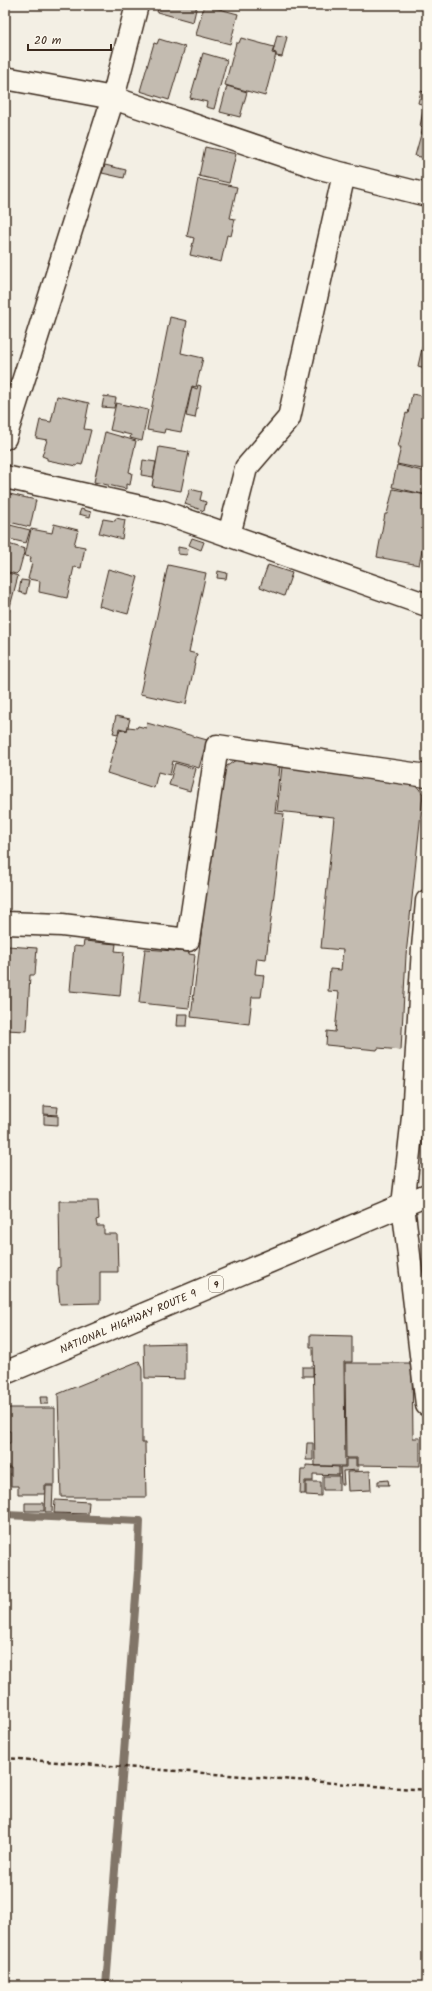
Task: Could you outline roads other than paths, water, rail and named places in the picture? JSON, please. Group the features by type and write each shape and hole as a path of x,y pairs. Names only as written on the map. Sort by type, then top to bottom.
{"main road":[{"path":"5,438 113,98 136,5"},
{"path":"5,78 113,98 344,174 427,195"},
{"path":"228,535 246,468 289,418 344,174"},
{"path":"5,477 163,512 427,605"},
{"path":"5,923 62,926 188,940 217,746 427,776"},
{"path":"427,901 422,955 413,1117 403,1206 427,1405"},
{"name":"NATIONAL HIGHWAY ROUTE 9","path":"5,1373 427,1195"}],"waterway":[{"path":"5,1515 140,1521 138,1571 106,1986"}]}
